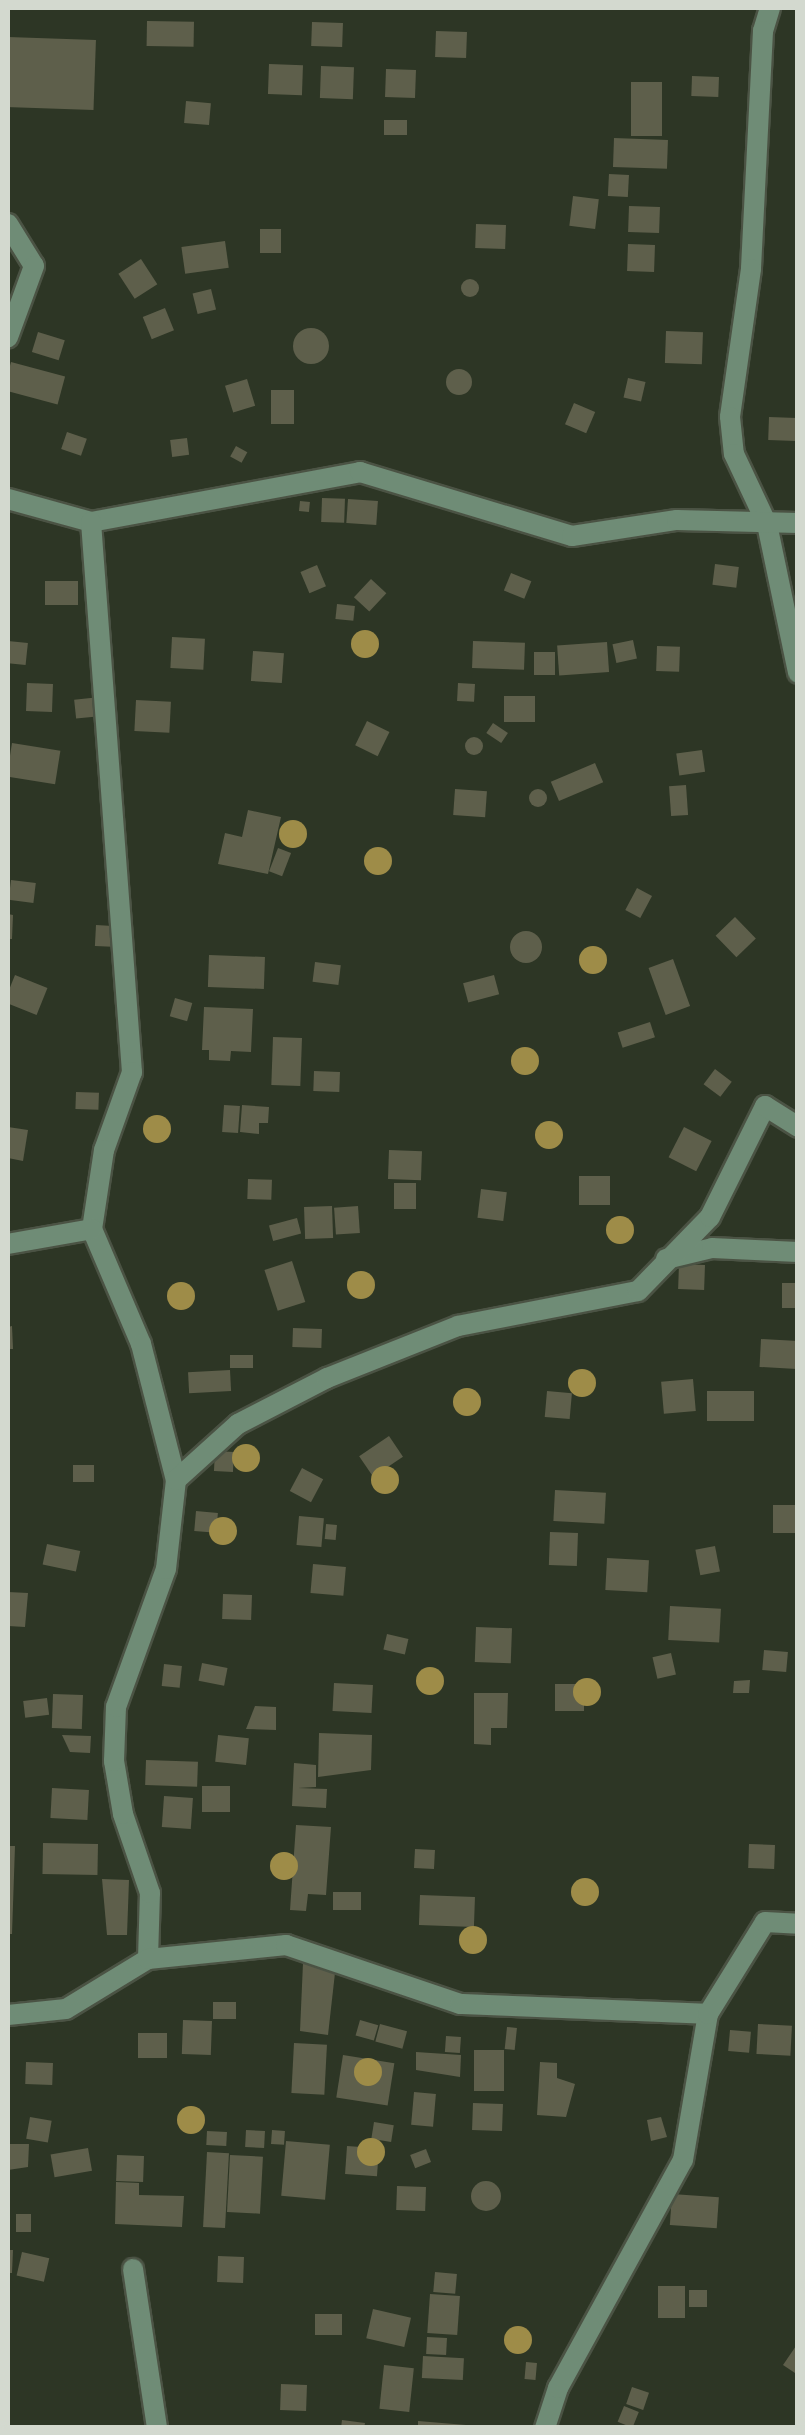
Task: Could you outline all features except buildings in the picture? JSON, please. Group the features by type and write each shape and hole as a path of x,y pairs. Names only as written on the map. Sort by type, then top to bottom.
{"street":[{"path":"770,8 763,31 751,270 730,417 734,454 767,524 798,673"},
{"path":"8,224 34,266 8,337"},
{"path":"9,496 91,522 360,472 572,536 677,520 798,523"},
{"path":"91,522 132,1072 104,1150 92,1228 141,1344 176,1480 166,1569 116,1707 114,1761 123,1814 150,1893 148,1959"},
{"path":"176,1480 238,1424 327,1378 458,1326 638,1291 710,1218 765,1106 798,1127"},
{"path":"8,1244 92,1228"},
{"path":"665,1260 712,1248 798,1252"},
{"path":"545,2428 558,2388 683,2160 708,2014 765,1922 798,1924"},
{"path":"8,2014 66,2009 148,1959 286,1944 460,2004 708,2014"},
{"path":"132,2269 157,2428"}]}
